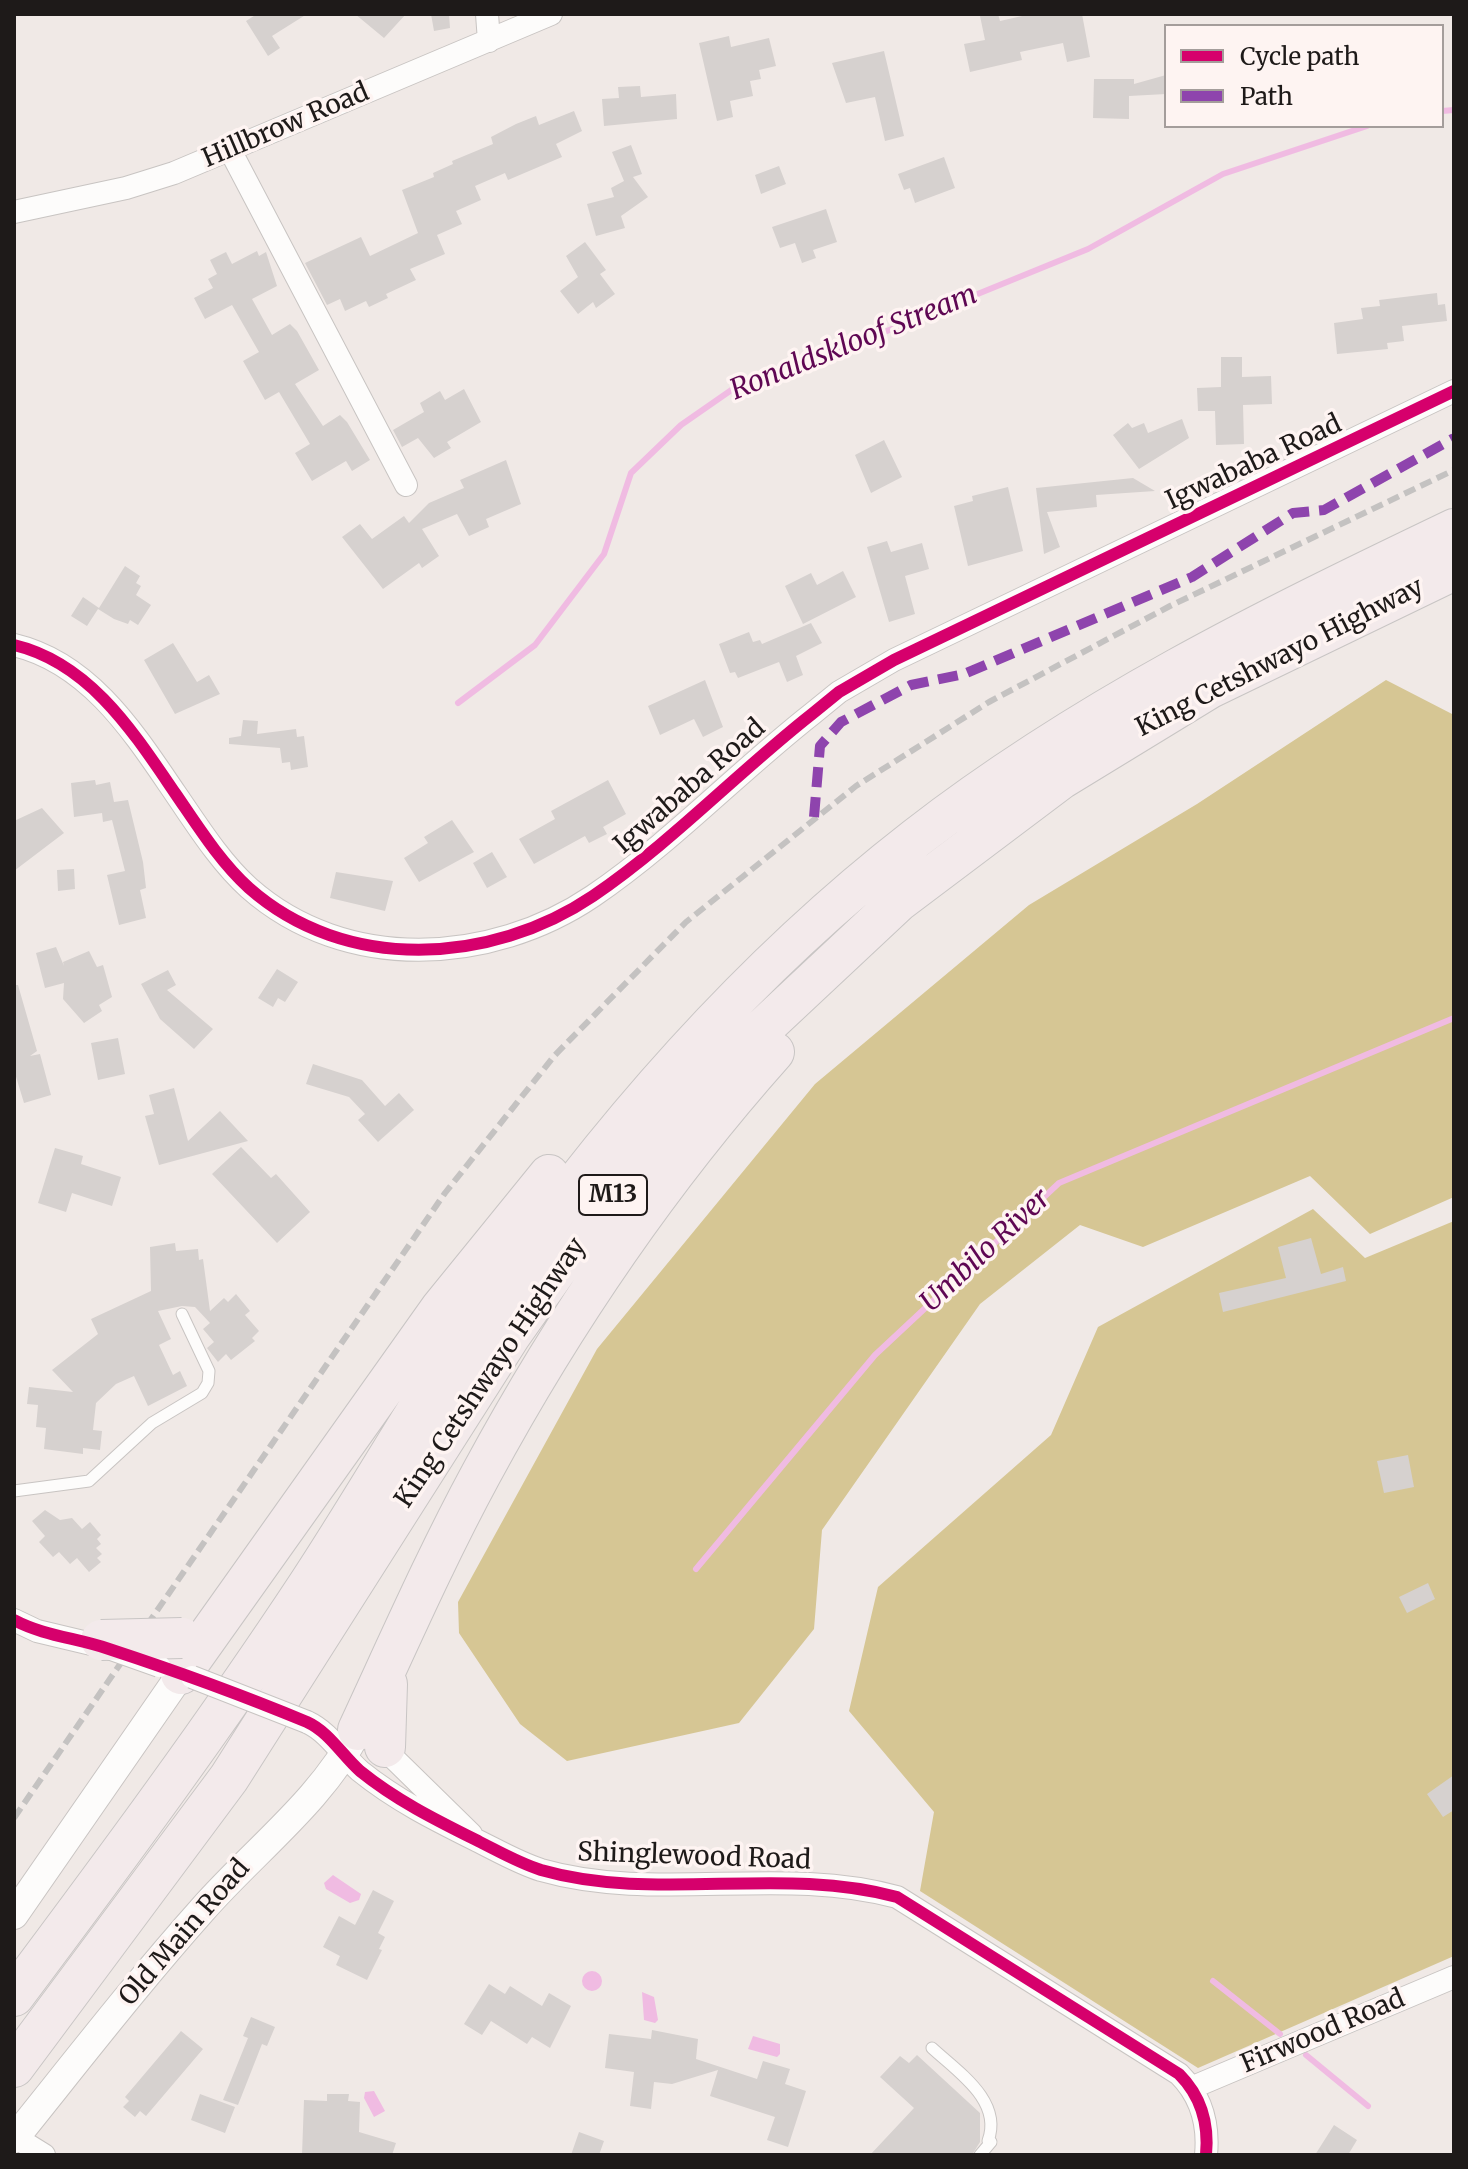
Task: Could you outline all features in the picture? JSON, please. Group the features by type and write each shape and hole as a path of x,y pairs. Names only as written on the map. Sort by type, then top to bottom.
{"highway":[{"name":"King Cetshwayo Highway","path":"16,1991 203,1743 311,1580 469,1330 568,1192 636,1109 742,993 912,841 1042,746 1135,689 1248,628 1454,529"},
{"name":"King Cetshwayo Highway","path":"14,2067 229,1778 510,1336 615,1193 761,1028 872,925 968,846 1099,754 1197,695 1454,570"},
{"path":"94,1643 193,1653 441,1308 585,1132 720,990 796,919 889,853 912,841"},
{"path":"363,1745 387,1668 482,1471 564,1332 642,1218 759,1068 839,981 941,881 968,846"}],"street":[{"path":"487,14 489,41"},
{"name":"Hillbrow Road","path":"14,212 154,180 551,14"},
{"path":"230,150 406,485"},
{"name":"Igwababa Road","path":"14,645 67,668 110,705 223,859 249,888 280,911 313,930 368,946 427,951 459,948 519,933 593,896 839,692 894,660 1454,391"},
{"path":"14,1620 37,1631 94,1643"},
{"path":"14,1915 193,1653 313,1724 363,1745"},
{"name":"Shinglewood Road","path":"363,1745 478,1841"},
{"name":"Shinglewood Road","path":"363,1745 416,1810 450,1830 532,1867 592,1879 814,1883 860,1887 897,1897 1174,2070 1191,2088"},
{"name":"Old Main Road","path":"15,2138 169,1947 363,1745"},
{"name":"Firwood Road","path":"1191,2088 1454,1977"},
{"path":"1191,2088 1204,2115 1206,2155"},
{"path":"15,2138 44,2155"}],"lane":[{"path":"14,1491 89,1481 145,1428 202,1393 208,1383 209,1371 182,1314"},
{"path":"932,2048 965,2078 991,2109 994,2126 988,2141 991,2142 980,2155"}],"shaded area":[{"path":"1386,680 1454,715 1454,1197 1370,1234 1310,1176 1143,1247 1080,1225 980,1304 822,1530 814,1629 739,1723 567,1761 520,1724 459,1633 458,1602 597,1349 815,1084 1029,905 1197,804"},
{"path":"1313,1209 1365,1258 1454,1221 1454,1956 1198,2068 920,1891 934,1812 849,1711 878,1587 1051,1435 1098,1327"},
{"path":"333,1875 361,1894 359,1900 350,1903 326,1889 324,1883"},
{"path":"592,1971 599,1974 602,1981 599,1988 592,1991 585,1988 582,1981 585,1974"},
{"path":"642,1992 654,1997 658,2020 655,2023 644,2020"},
{"path":"753,2036 780,2044 780,2054 777,2057 748,2049"},
{"path":"374,2091 385,2111 374,2117 364,2098 365,2092"}],"building":[{"path":"257,14 307,14 272,36 280,48 268,56 246,21"},
{"path":"355,14 406,14 384,38"},
{"path":"431,14 449,14 450,28 434,31"},
{"path":"998,14 1000,21 1031,14 1082,14 1090,57 1067,62 1063,43 1020,52 1022,60 970,72 964,44 985,40 980,16"},
{"path":"729,36 731,47 769,38 776,66 759,70 761,79 750,81 753,96 730,101 733,117 717,121 699,43"},
{"path":"884,51 904,136 885,141 875,97 846,103 832,63"},
{"path":"1164,76 1164,94 1129,96 1129,119 1093,118 1094,79 1134,79 1134,84"},
{"path":"640,86 641,97 676,94 677,119 604,126 602,99 619,98 618,87"},
{"path":"574,111 582,131 556,144 562,157 508,180 505,173 475,186 481,200 456,211 462,224 437,235 445,254 410,269 416,280 386,294 388,298 369,307 366,301 345,311 340,299 327,305 305,263 361,237 370,256 418,233 402,190 434,177 433,173 453,164 452,161 493,144 491,137 516,124 536,116 539,125"},
{"path":"631,145 642,174 633,177 648,197 621,216 625,228 596,236 587,204 614,197 611,188 624,181 612,152"},
{"path":"944,157 955,188 915,203 910,188 904,190 898,174"},
{"path":"779,166 786,184 761,194 755,175"},
{"path":"826,209 837,242 813,250 816,258 802,263 795,243 780,248 772,227"},
{"path":"585,242 606,270 600,274 615,294 596,308 593,302 578,314 560,291 578,277 566,256"},
{"path":"257,251 259,256 266,252 277,286 252,299 272,335 290,324 297,331 319,370 295,384 323,426 340,415 347,422 370,460 352,471 346,461 312,481 295,453 310,444 279,392 265,400 243,361 259,352 232,305 205,319 194,298 213,288 208,279 217,274 210,260 226,252 232,264"},
{"path":"1437,293 1438,305 1445,304 1447,321 1402,326 1404,341 1387,343 1388,349 1337,354 1334,323 1363,319 1361,308 1380,306 1379,300"},
{"path":"1221,357 1242,357 1242,377 1271,376 1272,404 1243,405 1244,444 1216,445 1215,411 1198,411 1197,388 1221,387"},
{"path":"464,389 481,422 447,442 451,448 434,458 418,438 402,447 393,430 424,412 420,403 440,391 445,400"},
{"path":"1182,419 1189,438 1139,469 1113,435 1128,423 1132,428 1144,423 1148,433"},
{"path":"884,440 902,477 871,493 855,455"},
{"path":"506,460 521,504 486,519 489,527 469,536 457,514 422,529 439,556 422,568 419,563 383,589 342,537 360,524 372,539 404,516 409,523 429,503 464,488 460,480"},
{"path":"1133,478 1155,491 1096,495 1097,507 1047,512 1060,547 1044,554 1036,488"},
{"path":"1008,487 1023,551 968,566 954,506 973,501 972,496"},
{"path":"887,541 891,552 922,543 929,569 905,576 915,614 889,622 867,547"},
{"path":"125,566 140,576 136,583 141,586 136,595 151,605 138,625 130,620 128,624 114,619 98,609 87,626 71,616 83,597 99,608"},
{"path":"843,571 856,597 803,624 785,586 811,573 817,585"},
{"path":"811,623 822,643 796,656 803,675 787,682 779,662 738,678 735,672 730,673 719,644 749,632 753,642 760,640 762,644"},
{"path":"173,643 197,682 209,675 220,694 175,714 144,660"},
{"path":"705,680 723,727 703,737 694,719 660,735 648,706"},
{"path":"243,720 258,721 257,734 296,729 297,737 304,736 308,767 291,770 290,762 282,763 280,748 229,744 229,738 241,736"},
{"path":"95,780 96,785 110,782 114,802 128,800 143,862 146,888 140,890 146,918 119,925 107,875 125,871 112,820 103,822 102,813 74,817 71,783"},
{"path":"608,780 626,814 603,827 607,834 589,843 585,836 534,864 519,839 555,819 551,811"},
{"path":"42,808 64,833 14,871 14,821"},
{"path":"452,820 474,852 419,882 404,858 428,843 424,837"},
{"path":"492,852 507,877 487,888 473,863"},
{"path":"74,869 75,889 58,891 57,870"},
{"path":"336,872 393,881 385,911 330,898"},
{"path":"56,947 64,966 63,962 89,951 97,967 103,965 112,997 99,1005 102,1011 84,1023 63,999 64,983 45,988 36,953"},
{"path":"277,969 298,982 285,1002 278,998 273,1007 258,998"},
{"path":"168,970 176,985 167,990 213,1029 194,1049 160,1019 141,984"},
{"path":"14,985 18,985 37,1051 30,1056 40,1054 51,1095 24,1103 14,1070"},
{"path":"118,1038 125,1074 98,1080 91,1043"},
{"path":"313,1064 362,1080 385,1106 399,1093 414,1110 378,1142 358,1120 365,1114 349,1097 306,1084"},
{"path":"174,1088 188,1141 220,1111 248,1141 159,1165 145,1116 154,1114 149,1095"},
{"path":"241,1147 271,1178 276,1174 310,1212 277,1243 212,1174"},
{"path":"55,1148 83,1156 81,1164 121,1177 112,1206 72,1193 66,1212 38,1203"},
{"path":"1311,1238 1321,1274 1343,1267 1346,1281 1223,1312 1219,1293 1286,1278 1278,1247"},
{"path":"175,1243 176,1251 198,1249 199,1260 203,1259 210,1311 224,1298 228,1302 236,1294 250,1311 245,1315 259,1331 252,1338 255,1341 231,1360 226,1354 218,1362 207,1348 214,1342 203,1329 210,1323 195,1307 158,1311 171,1339 159,1345 173,1375 180,1371 187,1386 148,1406 134,1376 116,1384 96,1403 93,1430 102,1431 100,1450 83,1448 83,1454 44,1449 46,1428 36,1427 38,1405 27,1404 29,1387 73,1392 52,1370 98,1334 91,1319 151,1291 150,1247"},
{"path":"1408,1455 1414,1487 1384,1493 1377,1461"},
{"path":"45,1510 60,1520 72,1518 82,1529 90,1522 101,1535 97,1539 101,1544 96,1548 102,1554 97,1558 101,1562 89,1572 77,1558 70,1564 59,1552 53,1557 39,1542 45,1536 32,1521"},
{"path":"1428,1583 1435,1599 1407,1613 1399,1597"},
{"path":"1454,1775 1454,1810 1443,1817 1427,1794"},
{"path":"373,1890 394,1901 378,1933 385,1937 379,1949 382,1950 367,1980 336,1965 340,1956 323,1947 339,1916 355,1925"},
{"path":"489,1984 505,1994 510,1986 542,2006 549,1993 571,2006 550,2048 532,2037 527,2044 491,2021 482,2035 464,2024"},
{"path":"251,2017 275,2027 267,2046 262,2044 238,2105 223,2100 248,2038 243,2036"},
{"path":"652,2030 698,2039 696,2059 757,2079 763,2061 790,2069 785,2084 806,2091 788,2147 767,2140 775,2117 710,2096 718,2070 672,2084 654,2082 651,2109 630,2106 634,2072 605,2068 609,2034 651,2039"},
{"path":"181,2031 203,2049 146,2116 140,2111 135,2117 123,2107 129,2101 125,2097"},
{"path":"917,2055 980,2113 980,2142 972,2155 870,2155 914,2108 880,2077 900,2056 909,2063"},
{"path":"200,2094 235,2107 225,2133 191,2120"},
{"path":"327,2094 349,2094 348,2101 360,2102 359,2132 396,2143 392,2155 302,2155 304,2100 327,2101"},
{"path":"1334,2125 1357,2140 1348,2155 1315,2155"},
{"path":"579,2132 604,2141 599,2155 571,2155"}],"waterway":[{"name":"Ronaldskloof Stream","path":"1444,111 1454,110"},
{"name":"Ronaldskloof Stream","path":"458,703 535,645 604,554 631,473 681,425 740,384 855,344 1088,249 1223,174 1361,128"},
{"name":"Umbilo River","path":"696,1569 875,1355 1059,1183 1454,1018"},
{"path":"1213,1981 1280,2034"},
{"path":"1306,2055 1368,2106"}],"railway":[{"path":"14,1818 445,1193 555,1055 686,922 856,786 989,702 1170,606 1454,470"}],"marked path":[{"path":"814,817 820,746 841,722 911,685 964,674 1192,577 1293,513 1324,510 1454,438"}],"cycle path":[{"path":"14,645 41,654 65,667 108,703 228,867 249,888 287,916 329,935 373,946 419,950 465,946 510,936 553,919 593,896 650,853 839,692 894,660 1454,391"},
{"path":"14,1620 37,1630 97,1645 159,1666 307,1722 329,1738 360,1771 403,1801 541,1870 629,1884 809,1884 853,1888 897,1897 1179,2074 1193,2092 1202,2112 1206,2155"}]}
